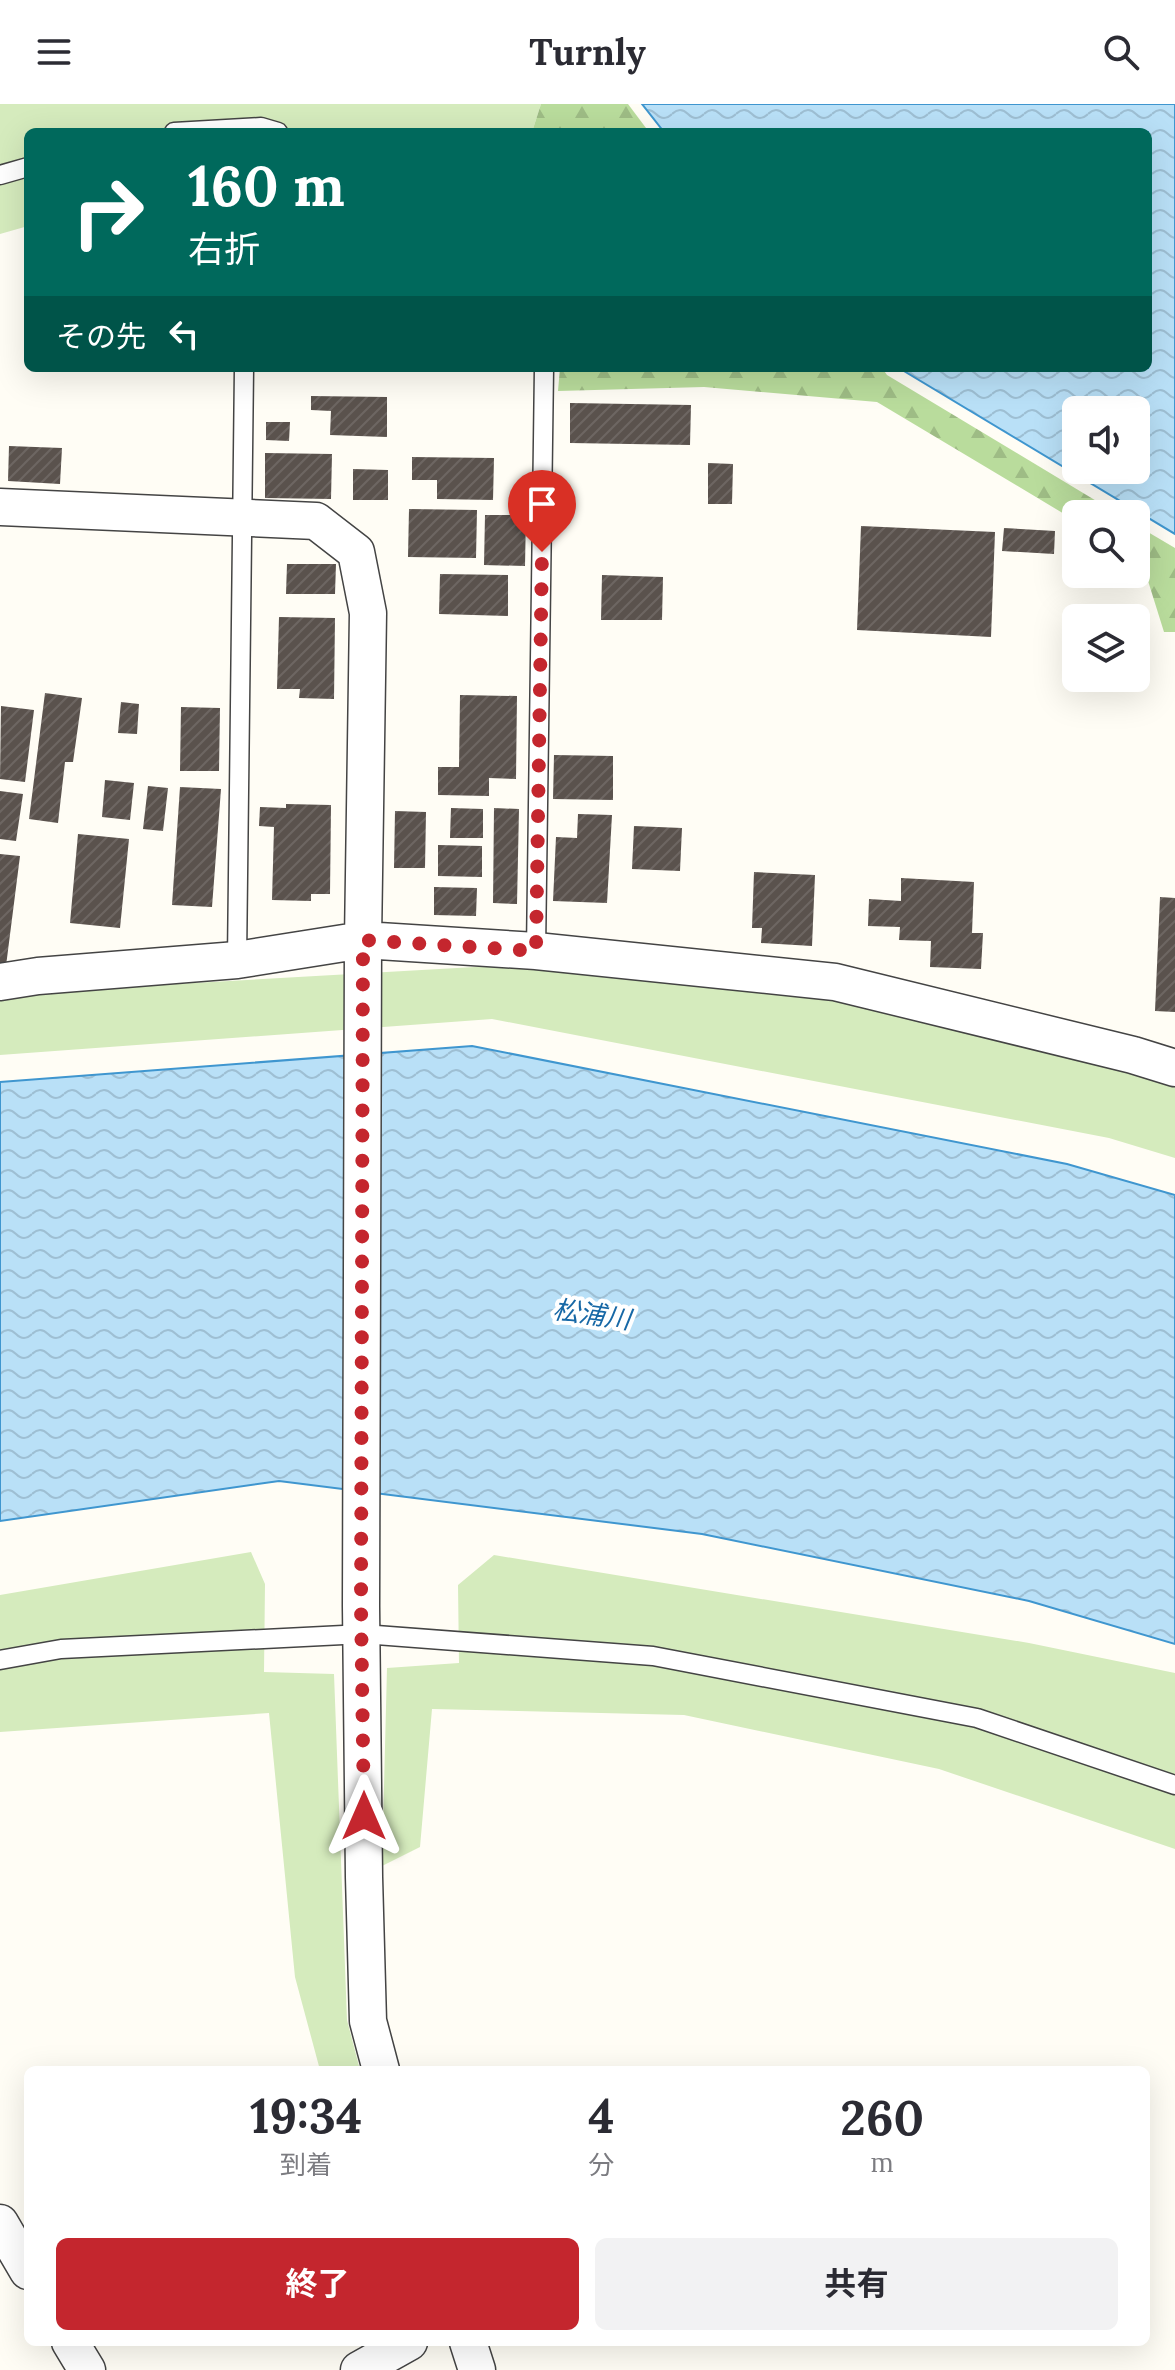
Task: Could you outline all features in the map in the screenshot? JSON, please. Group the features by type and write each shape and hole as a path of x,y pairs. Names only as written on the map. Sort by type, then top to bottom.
{"street":[{"path":"0,507 316,521 356,552 368,613 363,956 364,1877 368,2021 380,2066"},
{"path":"0,982 38,976 237,960 536,951 835,982 1175,1068"},
{"path":"0,2223 24,2264"},
{"path":"72,2346 87,2370"},
{"path":"359,2370 402,2346"},
{"path":"469,2346 477,2370"}],"lane":[{"path":"244,128 264,128"},
{"path":"0,175 24,168"},
{"path":"237,960 244,372"},
{"path":"536,951 544,372"},
{"path":"0,1660 61,1649 362,1620 653,1656 977,1718 1175,1785"}],"green space":[{"path":"0,104 541,104 533,128 24,128 24,227 0,234"},
{"path":"541,104 628,104 646,128 533,128"},
{"path":"560,372 885,372 1062,480 1062,484 1068,484 1095,500 1062,500 1062,513 877,402 704,387 558,391"},
{"path":"1150,533 1175,548 1175,632 1164,632 1150,587"},
{"path":"527,964 837,992 1175,1080 1175,1158 1109,1138 492,1019 0,1055 0,997 70,990"},
{"path":"251,1552 265,1584 264,1672 334,1674 347,2020 359,2066 319,2066 295,1977 269,1713 0,1732 0,1595"},
{"path":"494,1555 1029,1643 1175,1673 1175,1849 939,1769 684,1715 432,1709 420,1847 382,1866 387,1668 459,1663 458,1585"}],"water":[{"path":"642,104 1175,104 1175,534 1150,519 1150,500 1118,500 1092,484 1150,484 1150,396 1062,396 1062,466 906,372 1152,372 1152,128 661,128"},
{"name":"松浦川","path":"472,1046 1067,1164 1175,1195 1175,1644 1029,1601 702,1534 279,1481 0,1521 0,1082"}],"building":[{"path":"311,396 387,397 387,437 330,435 331,411 311,410"},
{"path":"570,403 691,405 690,445 570,443"},
{"path":"266,422 290,422 289,441 266,440"},
{"path":"9,446 62,448 60,484 8,481"},
{"path":"265,453 332,454 331,499 265,498"},
{"path":"412,457 494,458 493,500 437,499 437,480 412,480"},
{"path":"708,463 733,464 732,504 708,504"},
{"path":"353,469 388,470 388,500 353,500"},
{"path":"409,509 477,510 476,558 408,557"},
{"path":"485,515 526,515 525,566 484,565"},
{"path":"861,526 995,532 991,637 857,630"},
{"path":"1004,528 1055,531 1054,554 1002,551"},
{"path":"287,564 336,564 335,594 286,594"},
{"path":"440,574 508,575 508,616 439,614"},
{"path":"602,575 663,577 662,620 601,620"},
{"path":"279,617 335,618 334,699 299,698 300,689 277,689"},
{"path":"45,693 82,698 73,762 65,762 58,823 29,819"},
{"path":"460,695 517,696 516,779 489,778 489,796 438,795 438,767 459,767"},
{"path":"121,702 139,704 137,734 118,733"},
{"path":"1,706 34,710 25,782 0,779"},
{"path":"181,707 220,708 219,771 180,771"},
{"path":"554,755 613,756 613,800 553,799"},
{"path":"105,780 134,783 130,820 102,817"},
{"path":"148,786 168,788 163,831 143,829"},
{"path":"180,787 221,789 212,907 172,905"},
{"path":"0,791 23,794 16,841 0,839"},
{"path":"286,804 331,805 330,894 311,894 311,901 272,900 274,827 259,826 260,807 286,808"},
{"path":"451,808 483,809 483,838 450,838"},
{"path":"494,808 519,809 517,904 493,903"},
{"path":"395,811 426,812 425,868 394,868"},
{"path":"578,814 612,815 607,903 553,901 556,837 577,838"},
{"path":"634,826 682,828 680,871 632,869"},
{"path":"78,834 129,839 120,928 70,923"},
{"path":"438,845 482,846 482,877 438,876"},
{"path":"0,854 20,856 6,966 0,965"},
{"path":"754,872 815,875 812,946 761,943 762,928 752,928"},
{"path":"901,878 974,882 972,933 983,933 981,969 930,967 931,941 899,940 900,927 868,926 869,899 901,901"},
{"path":"434,887 477,888 476,916 434,915"},
{"path":"1160,897 1175,898 1175,1012 1155,1011"}],"route":[{"path":"364,1816 361,1606 363,940 536,951 542,552"}]}
